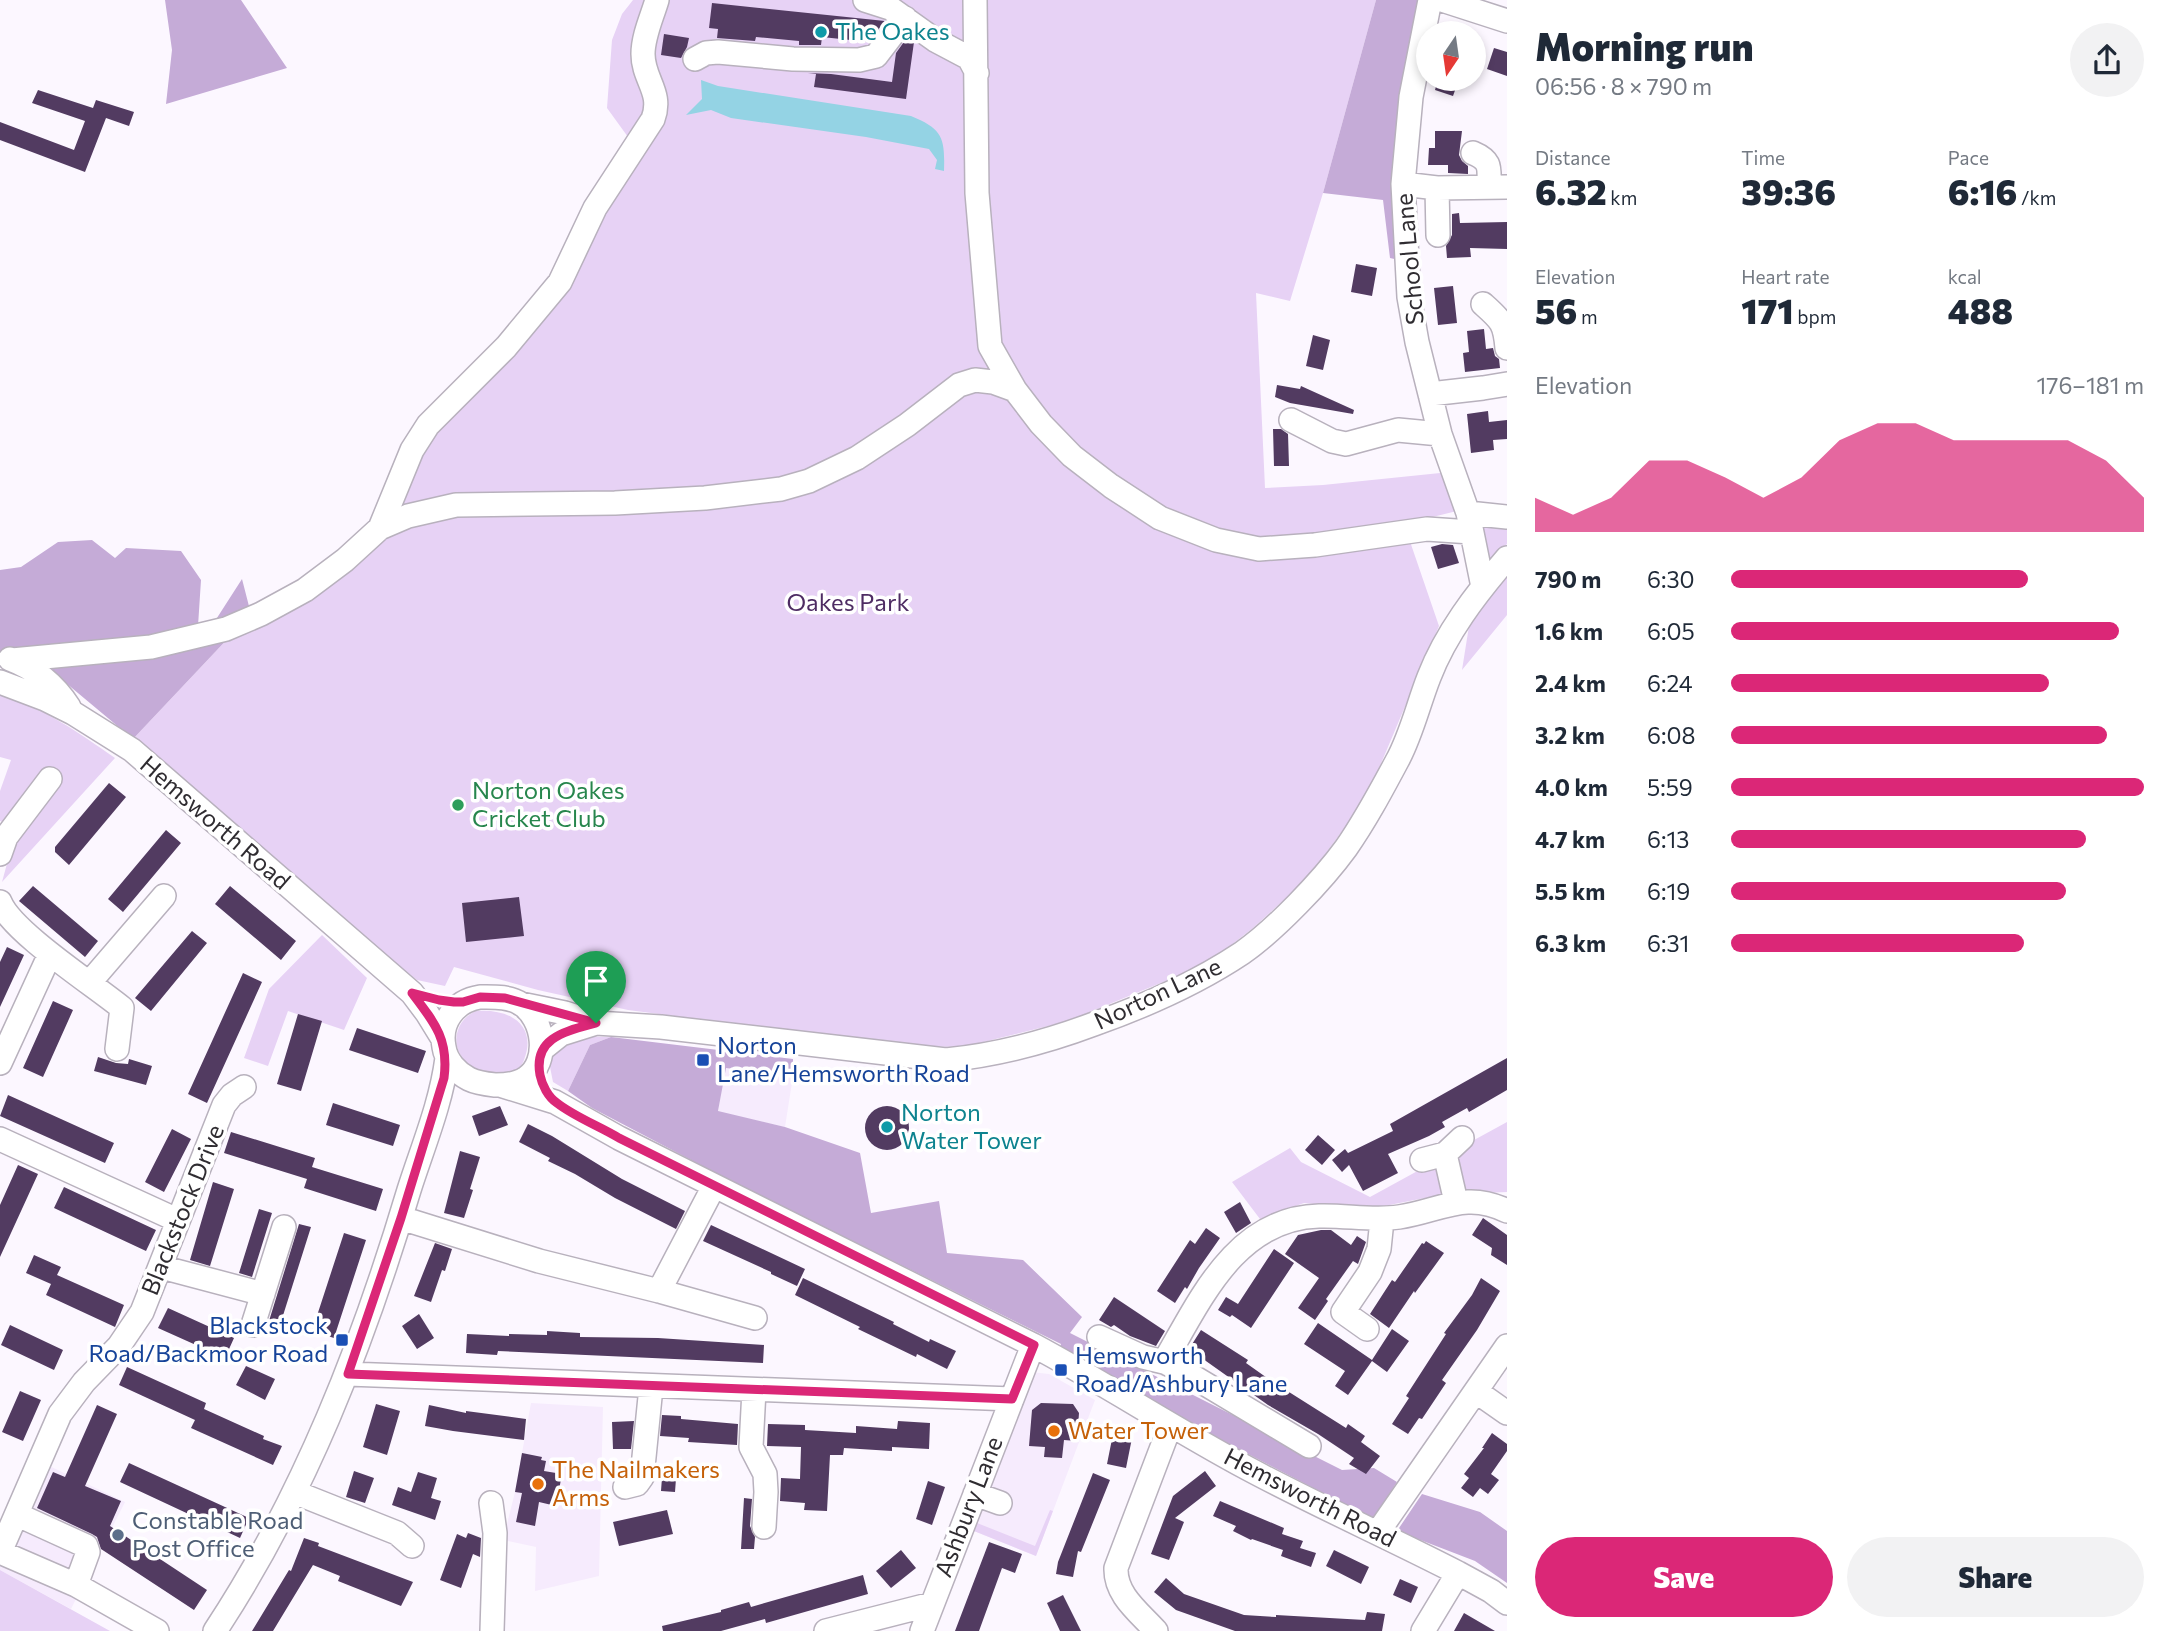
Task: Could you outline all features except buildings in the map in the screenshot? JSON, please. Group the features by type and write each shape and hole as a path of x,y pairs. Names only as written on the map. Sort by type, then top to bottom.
{"street":[{"path":"380,528 412,450 428,425 506,347 560,282 595,208 653,119 657,100 645,68 643,52 657,0"},
{"path":"865,0 890,8 935,40 969,58 977,73"},
{"path":"975,0 977,193 990,346 1015,390 1041,424 1072,456 1160,518 1216,540 1259,549 1315,545 1507,517"},
{"name":"School Lane","path":"1430,0 1411,97 1403,184 1409,297 1440,434 1470,523 1483,587"},
{"path":"1442,0 1507,21"},
{"path":"695,59 706,53 718,52 793,59 859,60 876,56 905,18"},
{"path":"1403,184 1437,188 1498,187 1489,164 1483,157 1473,153"},
{"path":"1437,188 1438,235"},
{"path":"1483,304 1500,320 1506,333 1507,348"},
{"path":"6,659 150,647 226,629 305,590 345,560 380,528 408,516 456,505 615,503 705,498 781,489 809,481 857,458 907,425 959,385 975,380 993,382 1015,390"},
{"path":"1430,394 1507,384"},
{"path":"1291,420 1332,441 1346,444 1398,430 1440,434"},
{"name":"Norton Lane","path":"521,1004 596,1023 661,1027 946,1060 1011,1050 1128,1012 1197,980 1243,952 1317,883 1345,848 1372,807 1399,757 1430,675 1446,643 1483,587 1507,558"},
{"path":"6,659 48,681 72,712"},
{"name":"Hemsworth Road","path":"0,682 72,712 132,750 412,993 427,1013 445,1048"},
{"path":"0,854 6,837 50,779"},
{"path":"90,982 164,896"},
{"path":"0,902 10,918 50,954 122,1008 117,1049"},
{"path":"0,1063 50,954"},
{"name":"Hemsworth Road","path":"412,993 439,1000 463,1002"},
{"path":"215,1631 294,1492 348,1374 439,1101 446,1023 455,1009 463,1002 480,997 505,998 521,1004 538,1025 543,1086 555,1102"},
{"name":"Norton Lane","path":"540,1056 561,1034 596,1023"},
{"path":"445,1048 457,1072 477,1083"},
{"path":"439,1101 454,1089 477,1083 500,1085 527,1078 540,1056"},
{"name":"Hemsworth Road","path":"500,1085 555,1102 619,1138 1034,1345 1170,1426 1249,1469 1458,1573 1492,1591 1507,1603"},
{"name":"Blackstock Drive","path":"0,1552 60,1414 84,1382 119,1346 142,1312 224,1105 244,1087"},
{"path":"1422,1160 1445,1154 1462,1138"},
{"path":"3,1147 177,1220"},
{"path":"1445,1154 1456,1202"},
{"path":"659,1291 714,1186"},
{"path":"1164,1362 1215,1275 1243,1244 1261,1232 1288,1221 1317,1216 1382,1220 1469,1200 1491,1203 1507,1211"},
{"path":"401,1218 539,1261 755,1318"},
{"path":"1367,1329 1343,1312 1370,1272 1379,1249 1382,1220"},
{"path":"253,1325 284,1227"},
{"path":"161,1267 263,1294"},
{"path":"1100,1337 1187,1373 1309,1446"},
{"name":"Ashbury Lane","path":"922,1631 975,1493 1001,1436 1012,1399 1034,1345"},
{"path":"1378,1532 1507,1346"},
{"path":"348,1374 1012,1399"},
{"path":"625,1487 637,1484 642,1476 651,1387"},
{"path":"754,1390 751,1447 765,1474 764,1527"},
{"path":"1477,1392 1507,1413"},
{"path":"1156,1631 1119,1591 1115,1568 1170,1426"},
{"path":"294,1492 397,1533 412,1546"},
{"path":"975,1493 1000,1503"},
{"path":"491,1503 495,1533 492,1631"},
{"path":"18,1515 86,1546 88,1552 76,1585"},
{"path":"0,1552 76,1585 157,1631"},
{"path":"1423,1631 1458,1573"},
{"path":"826,1631 932,1604"}],"shaded area":[{"path":"165,0 241,0 287,68 166,104 172,50"},
{"path":"1376,0 1422,0 1420,21 1416,21 1416,82 1403,261 1390,258 1383,200 1323,193"},
{"path":"92,540 115,558 126,548 181,551 201,580 198,626 215,621 242,579 251,614 133,739 42,663 0,652 0,570 21,567 58,542"},
{"path":"611,1037 793,1059 793,1076 726,1068 718,1111 785,1127 860,1153 871,1213 939,1201 947,1253 1023,1260 1082,1317 1070,1333 1342,1470 1374,1468 1397,1482 1373,1519 1198,1428 1060,1347 1061,1344 735,1183 592,1108 568,1091 590,1045"},
{"path":"725,1067 793,1076 785,1127 718,1112"},
{"path":"1031,1372 1049,1374 1095,1400 1036,1556 969,1529"},
{"path":"531,1403 603,1407 599,1576 535,1591 536,1547 503,1540 515,1492"},
{"path":"41,1462 125,1502 71,1609 0,1570 0,1555"},
{"path":"1422,1494 1480,1512 1507,1531 1507,1583 1475,1561 1397,1531"}],"green space":[{"name":"Oakes Park","path":"633,0 1376,0 1290,301 1256,293 1265,488 1450,472 1461,510 1404,524 1439,626 1366,799 1306,880 1253,928 1207,964 1068,1021 963,1047 905,1046 628,1010 538,990 454,967 445,986 417,980 338,919 133,739 251,614 294,592 374,522 412,438 550,284 628,137 607,108 612,40 622,14"},
{"path":"1475,521 1507,523 1507,544 1486,562"},
{"path":"1507,574 1507,615 1462,670 1469,626"},
{"path":"0,695 46,714 115,758 2,882 17,827 0,821 0,791 11,760 0,757"},
{"path":"322,935 367,978 344,1030 288,1011 268,1066 244,1058 269,989"},
{"path":"476,1011 499,1012 517,1021 523,1028 527,1047 524,1060 517,1070 494,1075 482,1072 470,1066 461,1056 457,1044 458,1030 465,1019"},
{"path":"575,1036 611,1037 590,1045 568,1091 553,1082 550,1067 554,1046"},
{"path":"1507,1122 1507,1192 1440,1195 1369,1209 1304,1203 1260,1219 1232,1182 1290,1148 1301,1162 1370,1197"},
{"path":"1050,1510 1053,1511 1036,1556 969,1529 972,1521 1035,1546"},
{"path":"0,1570 110,1631 0,1631"}],"water":[{"path":"701,80 718,86 911,116 930,125 940,136 944,150 944,171 935,169 937,160 929,149 866,137 731,118 711,110 686,115 702,99"}],"place":[{"name":"The Oakes","path":"821,32"},
{"name":"Norton Oakes Cricket Club","path":"458,805"},
{"name":"Norton Lane/Hemsworth Road","path":"703,1060"},
{"name":"Norton Water Tower","path":"887,1127"},
{"name":"Blackstock Road/Backmoor Road","path":"342,1340"},
{"name":"Hemsworth Road/Ashbury Lane","path":"1061,1370"},
{"name":"Water Tower","path":"1054,1431"},
{"name":"The Nailmakers Arms","path":"538,1484"},
{"name":"Constable Road Post Office","path":"118,1535"}],"route":[{"path":"412,993 454,1002 480,997 505,998 596,1023 561,1034 541,1050 538,1062 541,1079 555,1102 619,1138 1034,1345 1012,1399 348,1374 439,1101 444,1078 447,1058 443,1039 412,993"}]}
